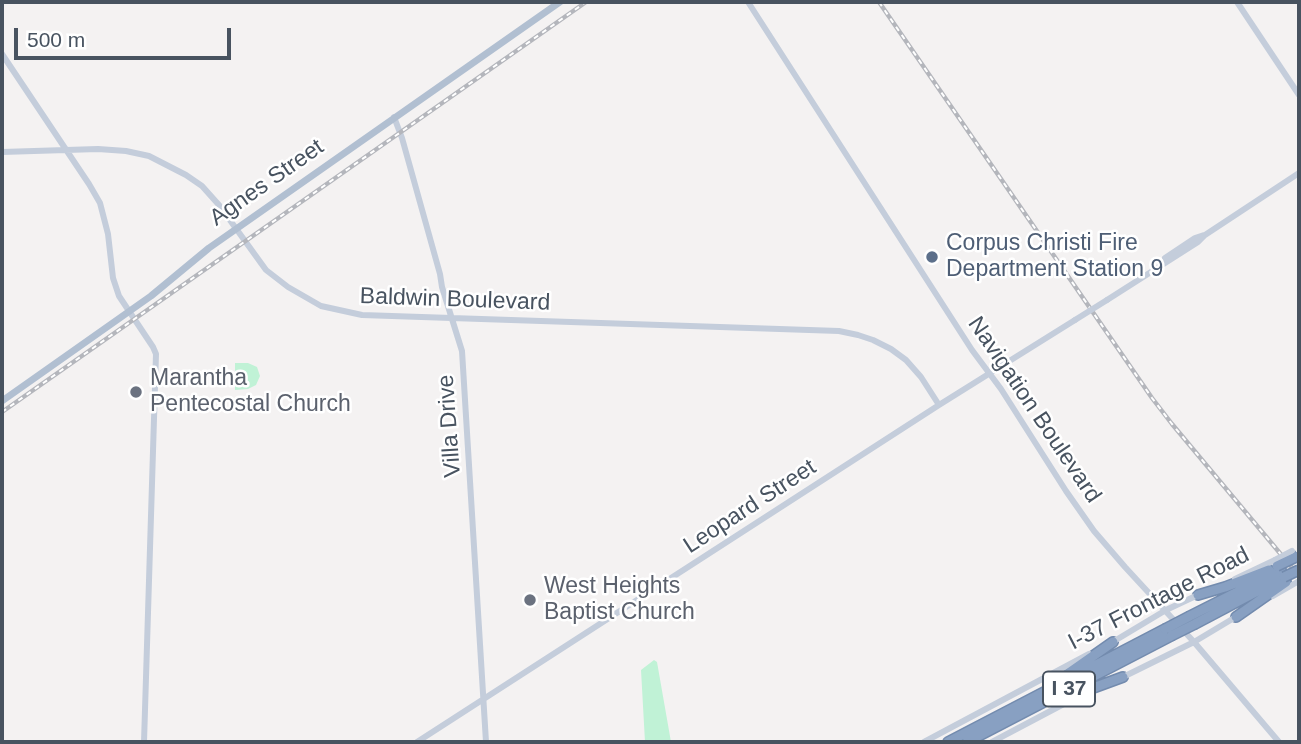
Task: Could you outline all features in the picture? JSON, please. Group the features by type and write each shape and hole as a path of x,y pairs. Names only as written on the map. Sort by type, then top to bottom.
{"highway":[{"path":"1236,617 1285,574 1297,554"},
{"path":"1198,595 1299,571"},
{"name":"I 37","path":"966,738 1018,716 1168,633 1285,574"},
{"name":"I 37","path":"966,738 1036,695 1168,633"},
{"path":"1036,695 1113,642"},
{"path":"1018,716 1123,677"},
{"path":"947,742 966,738"}],"main road":[{"name":"Agnes Street","path":"2,401 129,312 209,248 559,2"},
{"name":"Navigation Boulevard","path":"748,2 952,319 1094,531 1279,742"},
{"path":"1237,2 1299,95"},
{"path":"2,54 100,204 108,234 113,278 119,296 151,343 156,355 144,742"},
{"name":"Villa Drive","path":"394,117 462,351 486,742"},
{"name":"Baldwin Boulevard","path":"2,152 98,149 149,156 202,186 266,270 319,305 362,315 839,331 873,340 906,360 939,405"},
{"name":"Leopard Street","path":"417,742 1299,173"},
{"name":"I-37 Frontage Road","path":"924,742 1198,595"},
{"path":"992,742 1078,697 1194,642 1236,617"}],"green space":[{"path":"235,363 248,363 257,367 260,376 256,385 235,390"},
{"path":"654,660 657,662 671,742 645,742 641,670"}],"railway":[{"path":"2,412 586,2"},
{"path":"879,2 1152,398 1299,576"}],"place":[{"name":"Corpus Christi Fire Department Station 9","path":"932,257"},
{"name":"Marantha Pentecostal Church","path":"136,392"},
{"name":"West Heights Baptist Church","path":"530,600"}]}
